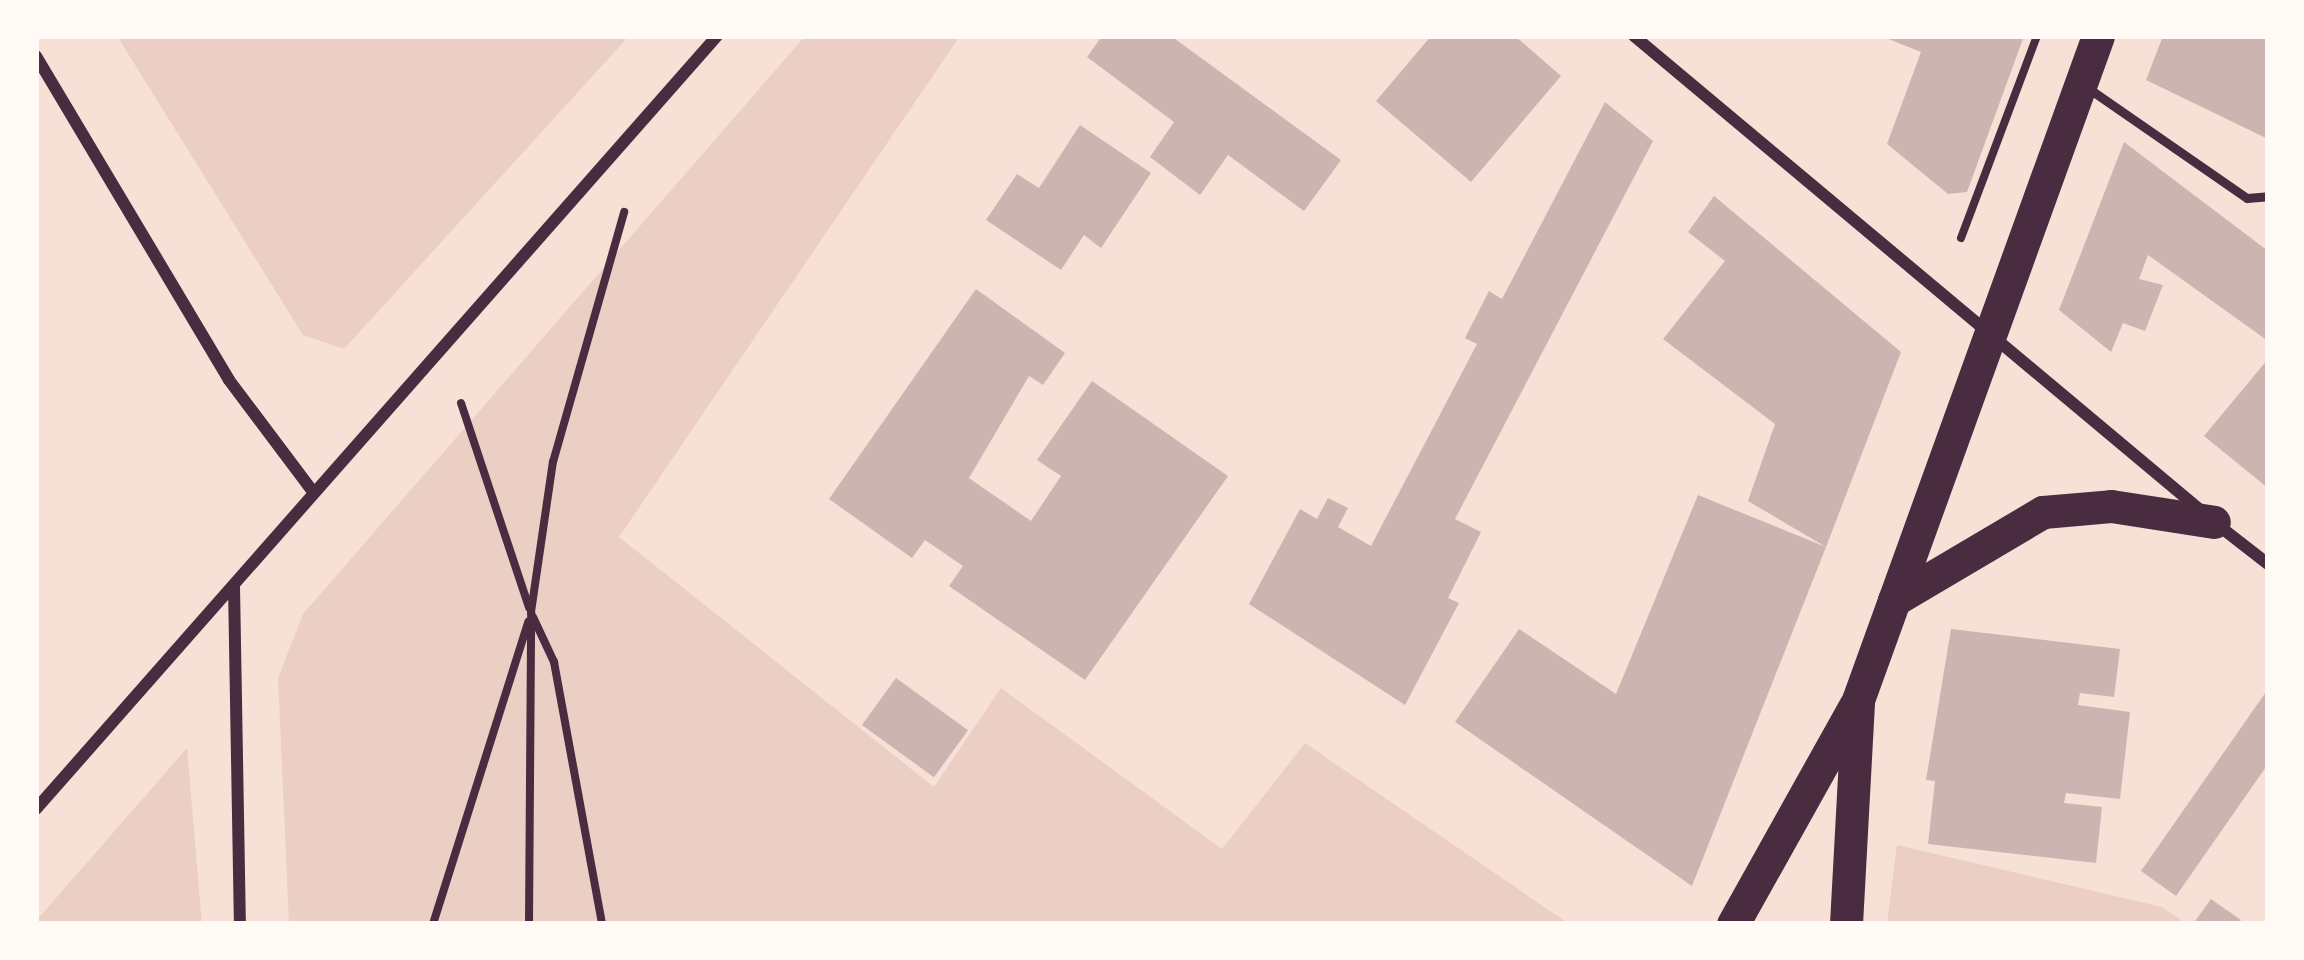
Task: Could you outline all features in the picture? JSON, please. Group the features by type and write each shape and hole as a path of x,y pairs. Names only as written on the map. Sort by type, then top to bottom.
{"highway":[{"path":"1733,924 1858,700 1987,331 2098,36"},
{"path":"1894,600 2043,512 2110,506 2214,522"},
{"path":"1846,924 1858,700"}],"street":[{"path":"36,809 717,36"},
{"path":"1634,36 2268,564"},
{"path":"36,56 229,380 313,492"},
{"path":"234,586 240,924"}],"lane":[{"path":"2080,83 2247,198 2268,196"}],"path":[{"path":"1961,238 2038,36"},
{"path":"530,924 531,612 553,462 624,212"},
{"path":"461,403 531,612 554,662 602,924"},
{"path":"434,924 531,612"}],"shaded area":[{"path":"117,36 629,36 344,349 303,335"},
{"path":"805,36 960,36 619,537 934,787 1001,688 1222,849 1305,743 1569,924 289,924 278,678 303,614"},
{"path":"187,748 202,924 36,924 36,921"},
{"path":"1897,845 2162,907 2187,924 1887,924"}],"building":[{"path":"1102,36 1171,36 1341,160 1304,211 1228,155 1200,195 1150,157 1174,122 1087,57"},
{"path":"1431,36 1515,36 1561,76 1471,182 1376,101"},
{"path":"1881,36 2024,36 1967,192 1948,194 1887,144 1921,52"},
{"path":"2163,36 2268,36 2268,139 2146,80"},
{"path":"1605,102 1653,141 1455,519 1481,532 1448,598 1459,603 1405,705 1249,604 1300,509 1317,519 1328,498 1348,508 1338,527 1371,546 1477,344 1465,338 1489,291 1502,299"},
{"path":"1080,125 1151,173 1101,248 1084,235 1061,270 986,220 1017,174 1039,188"},
{"path":"2124,142 2268,251 2268,341 2148,255 2139,279 2163,285 2145,331 2123,323 2111,352 2059,310"},
{"path":"1714,196 1901,352 1826,547 1748,501 1775,424 1663,339 1725,261 1688,232"},
{"path":"976,289 1065,353 1043,385 1029,376 969,478 1031,521 1061,476 1037,460 1092,381 1228,476 1085,680 949,586 963,566 925,540 912,558 829,499"},
{"path":"2268,359 2268,488 2204,436"},
{"path":"1698,495 1826,547 1692,886 1455,722 1519,629 1616,694"},
{"path":"1951,629 2120,649 2114,697 2080,693 2078,705 2130,712 2120,799 2066,793 2064,803 2102,807 2096,863 1928,844 1935,781 1926,780"},
{"path":"896,678 968,730 934,777 862,725"},
{"path":"2268,689 2268,764 2176,896 2141,871"},
{"path":"2211,899 2241,920 2238,924 2193,924"}]}
